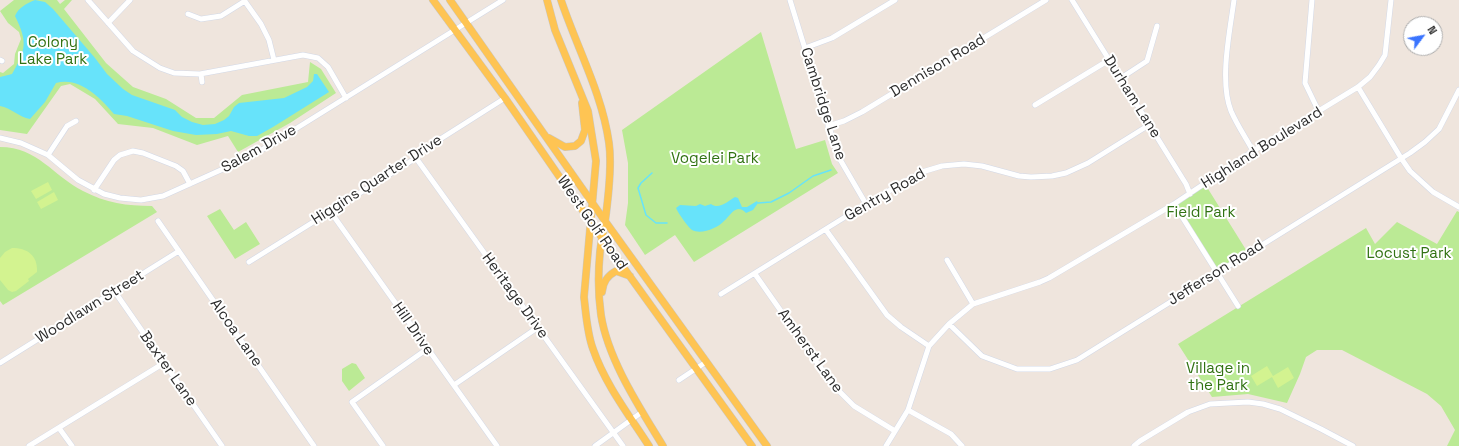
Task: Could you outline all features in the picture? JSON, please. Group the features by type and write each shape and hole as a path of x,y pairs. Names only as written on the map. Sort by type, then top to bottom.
{"main road":[{"name":"West Golf Road","path":"433,0 505,98 590,221 752,446"},
{"name":"West Golf Road","path":"450,0 605,221 767,446"},
{"path":"547,0 555,30 588,111 595,148 596,161 584,297 586,320 593,349 604,374 614,393 649,446"},
{"path":"561,0 594,82 604,117 609,144 605,221 598,277 602,316 610,347 623,376 642,412 663,446"},
{"path":"545,135 565,147 575,146 581,141 585,130 580,93"},
{"path":"600,302 603,285 607,277 616,272 630,276"}],"street":[{"path":"88,0 133,51 160,68 174,73 201,74 303,55 318,58 328,67 346,98"},
{"path":"108,23 130,0"},
{"path":"188,14 201,19 221,16 244,0 261,24 269,40 274,60"},
{"name":"Salem Drive","path":"0,138 21,143 48,155 78,180 94,190 120,198 141,200 163,196 252,156 504,0"},
{"name":"Cambridge Lane","path":"790,0 828,126 841,162 866,204"},
{"path":"805,48 832,38 895,0"},
{"name":"Dennison Road","path":"828,126 844,121 862,112 1046,0"},
{"name":"Durham Lane","path":"1072,0 1186,184 1190,194"},
{"path":"1234,0 1225,75 1226,91 1231,110 1253,152"},
{"path":"1312,0 1305,83 1319,112"},
{"name":"Highland Boulevard","path":"886,446 908,410 930,346 948,324 973,304 1040,282 1174,204 1253,152 1358,87 1370,77 1385,55 1391,0"},
{"path":"1120,78 1147,61 1157,26"},
{"path":"1035,105 1109,60"},
{"path":"201,74 202,82"},
{"path":"1358,87 1410,171 1433,192 1459,207"},
{"name":"Jefferson Road","path":"948,324 982,356 1017,369 1032,370 1054,368 1077,360 1425,142 1439,129 1459,90"},
{"name":"Higgins Quarter Drive","path":"249,262 416,158 423,150 505,98"},
{"path":"48,155 67,126 76,120"},
{"name":"Gentry Road","path":"721,294 866,204 922,172 942,166 971,164 1019,176 1047,177 1066,173 1088,163 1149,125"},
{"path":"94,190 114,160 120,155 133,152 142,153 176,166 183,171 190,184"},
{"name":"Heritage Drive","path":"416,158 623,446"},
{"path":"1174,204 1238,306"},
{"name":"Hill Drive","path":"330,211 497,446"},
{"name":"Alcoa Lane","path":"158,221 314,446"},
{"path":"826,230 886,315 930,346"},
{"name":"Woodlawn Street","path":"0,363 179,251"},
{"path":"947,260 973,304"},
{"name":"Amherst Lane","path":"755,274 842,396 854,406 895,431"},
{"name":"Baxter Lane","path":"115,292 222,446"},
{"path":"454,385 537,328"},
{"path":"383,446 352,402 427,349"},
{"path":"29,446 164,362"},
{"path":"679,380 706,362"},
{"path":"1134,446 1188,412 1210,404 1248,402 1263,404 1280,410 1353,446"},
{"path":"908,410 951,434 962,446"},
{"path":"595,446 642,412"},
{"path":"59,428 72,446"}],"green space":[{"name":"Colony Lake Park","path":"14,0 57,0 60,4 65,0 72,0 64,9 106,63 133,87 166,99 196,118 214,118 242,95 308,82 310,62 321,69 336,93 290,123 238,152 228,136 197,145 153,128 118,124 95,99 70,84 61,86 27,134 0,130 0,72 3,73 14,64 15,54 21,39 19,32 8,23 0,11"},
{"name":"Vogelei Park","path":"761,32 796,149 825,140 832,164 838,173 694,262 675,235 645,255 625,225 628,203 628,163 622,130"},
{"path":"0,147 13,148 35,157 72,185 92,195 117,203 152,206 157,212 3,305 0,301"},
{"path":"48,182 52,190 36,199 31,191"},
{"name":"Field Park","path":"1205,184 1248,253 1218,272 1174,204"},
{"path":"54,192 58,200 41,209 37,202"},
{"path":"220,209 234,230 246,222 260,244 235,259 207,216"},
{"path":"1457,211 1459,212 1459,446 1447,446 1455,430 1441,406 1427,394 1342,350 1317,350 1306,357 1287,403 1248,394 1212,397 1178,344 1366,228 1375,244 1397,222 1437,244"},
{"path":"12,248 27,251 36,261 37,272 28,279 29,281 16,291 12,292 8,290 0,280 0,258 5,252"},
{"path":"352,363 356,364 365,378 349,391 342,381 342,369"},
{"path":"1267,366 1273,376 1288,367 1294,378 1278,388 1272,377 1257,386 1251,376"}],"water":[{"name":"Colony Lake Park","path":"35,0 45,2 53,9 107,74 123,89 132,95 175,110 182,117 192,122 203,125 215,124 229,116 234,107 239,103 284,98 307,87 313,81 314,74 317,74 329,92 257,136 249,136 231,131 217,134 196,135 173,131 127,116 114,114 103,101 89,90 73,83 65,82 56,83 45,102 30,119 26,118 0,106 0,77 12,74 23,52 24,46 22,33 15,16 23,6"},
{"path":"735,197 738,198 742,207 747,207 757,201 758,203 753,210 746,213 741,209 738,209 732,212 718,226 700,232 692,230 688,226 676,208 680,205 696,206 700,204 705,206 711,204 717,206 726,203"}],"waterway":[{"path":"758,203 771,202 789,193 813,176 831,170"},
{"path":"652,173 641,183 638,188 646,215 656,223 667,223"}],"park label":[{"name":"Locust Park","path":"1409,254"},
{"name":"Village in the Park","path":"1218,378"}]}
